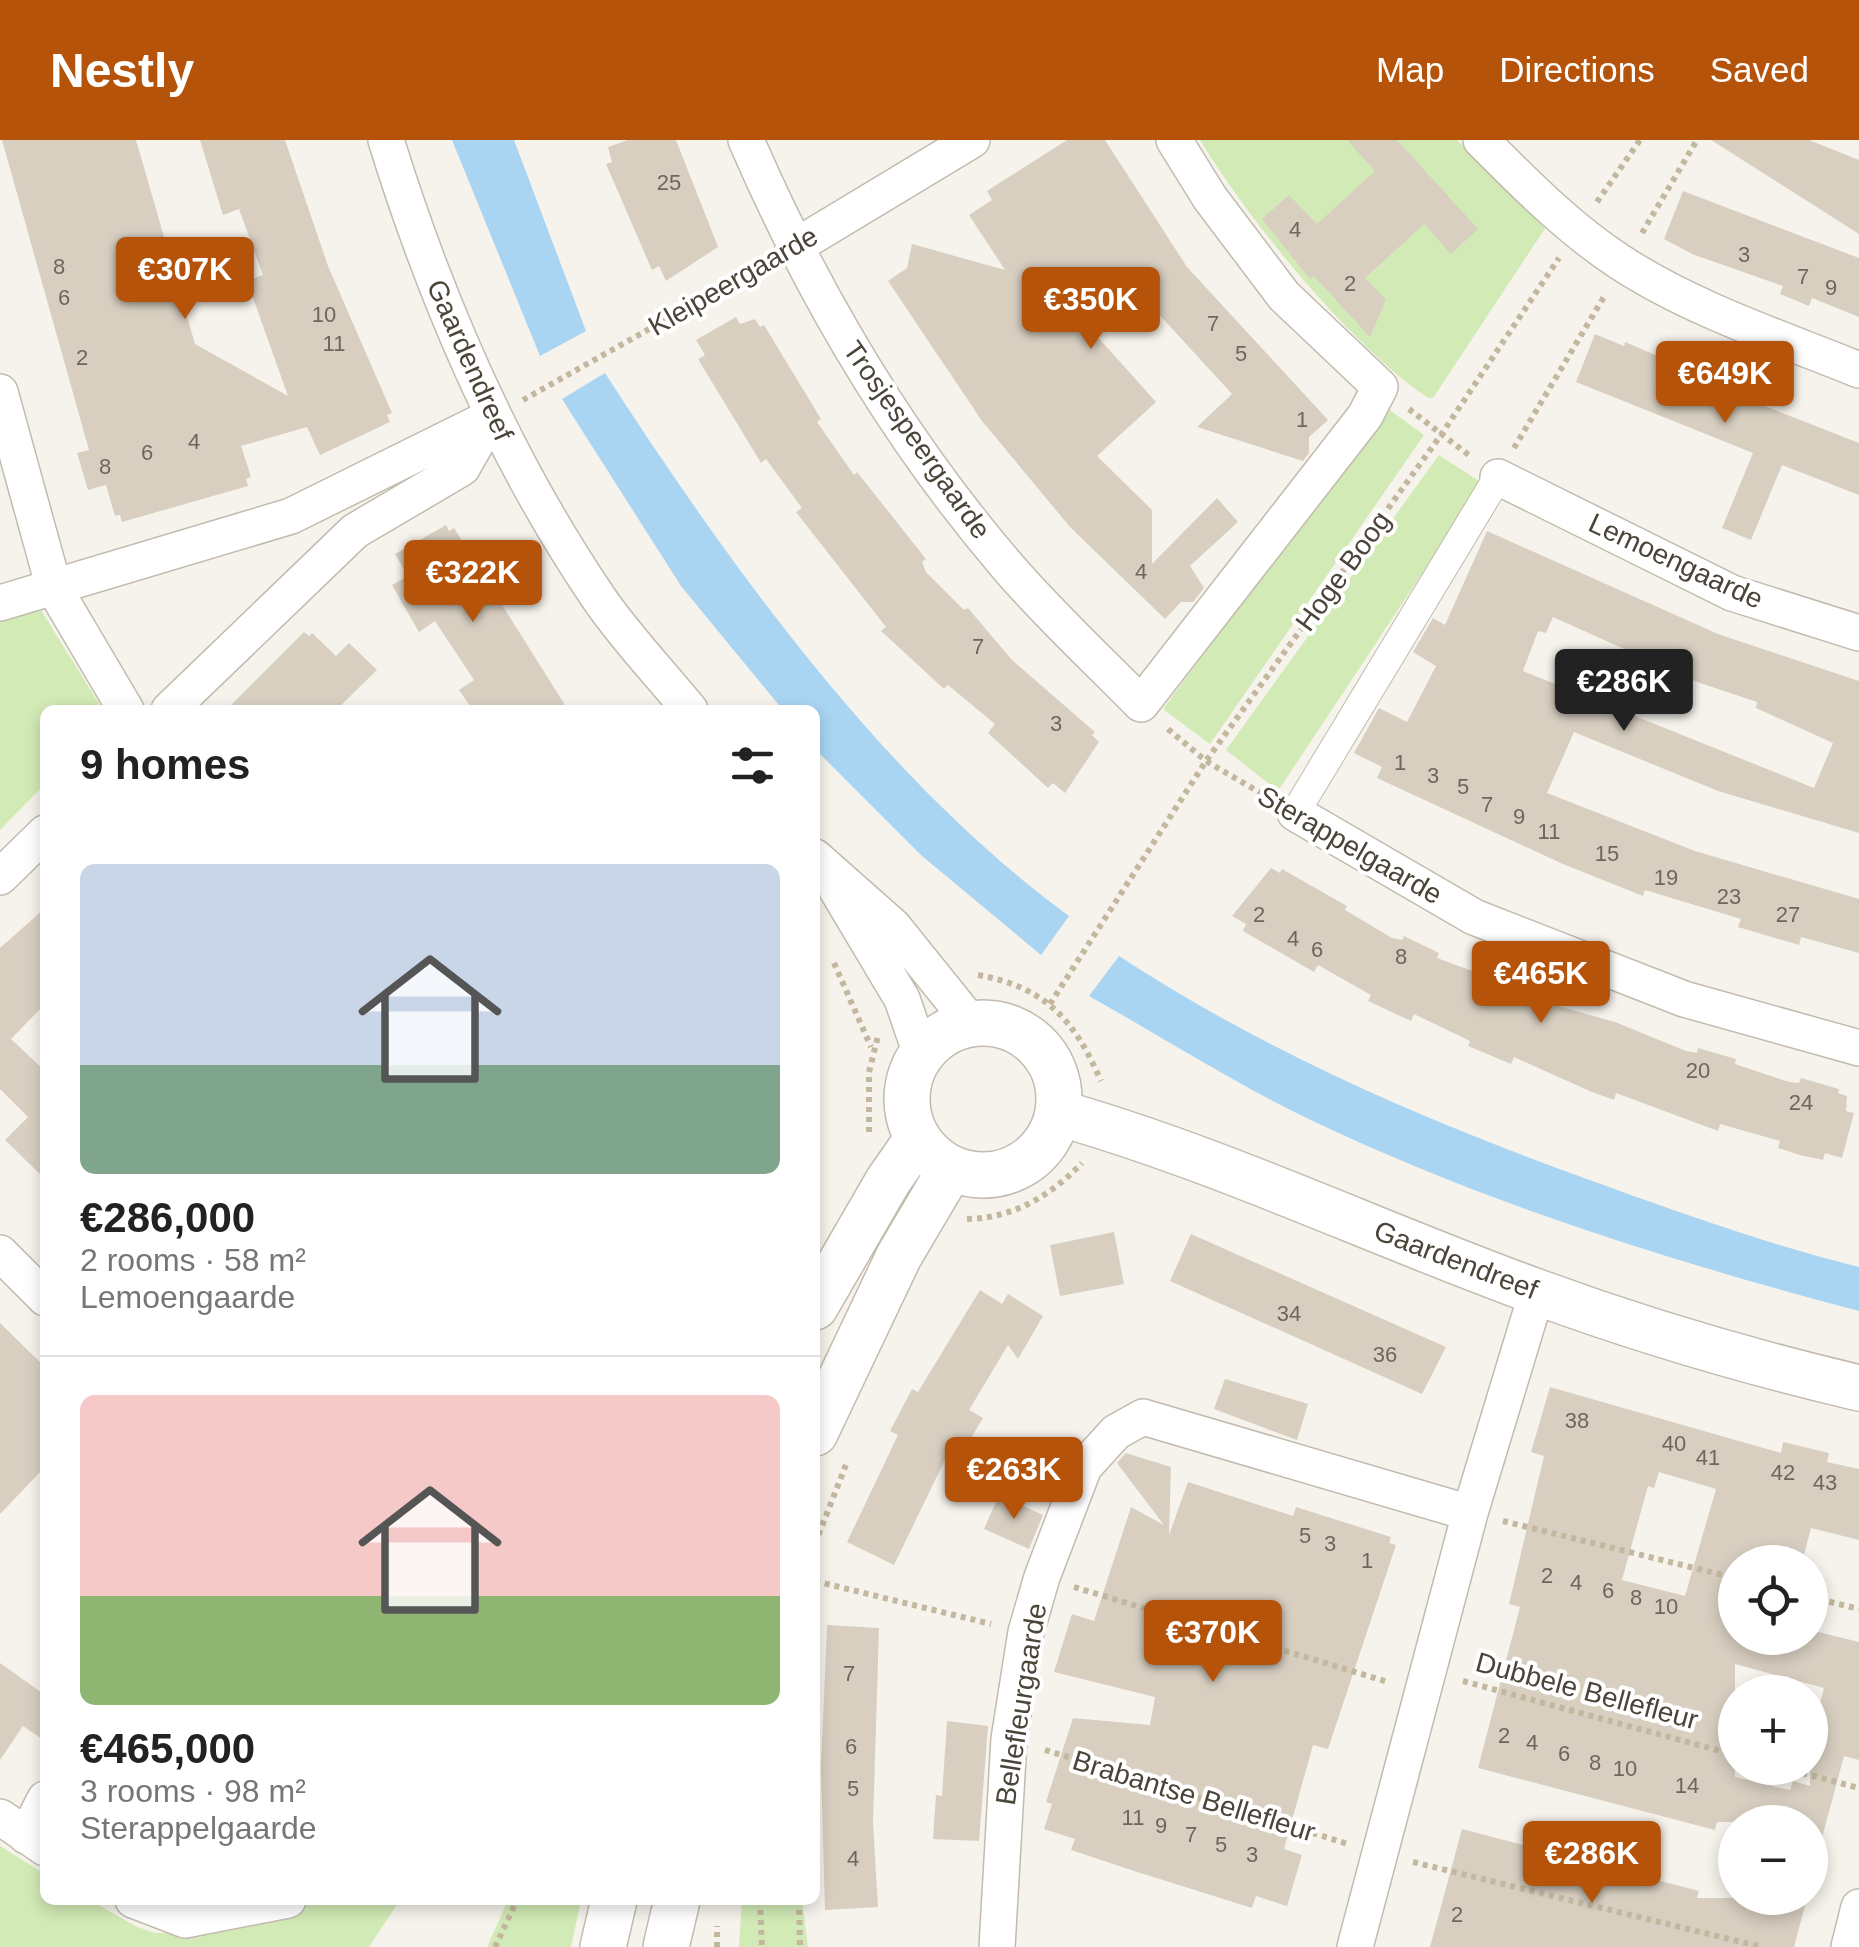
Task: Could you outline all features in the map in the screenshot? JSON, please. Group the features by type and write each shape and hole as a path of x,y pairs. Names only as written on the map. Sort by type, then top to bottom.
{"street":[{"name":"Gaardendreef","path":"386,140 414,231 491,417 599,598 686,705"},
{"name":"Trosjespeergaarde","path":"746,140 792,248 870,384 1008,568 1142,704 1366,416 1380,387"},
{"name":"Kleipeergaarde","path":"792,248 972,140"},
{"path":"1174,140 1210,198 1284,296 1380,387"},
{"path":"1481,140 1577,231 1623,264 1720,313 1859,370"},
{"path":"0,392 54,588 123,705"},
{"path":"0,603 290,516 491,417"},
{"path":"175,705 355,531 462,468 491,417"},
{"path":"1295,814 1498,477"},
{"name":"Lemoengaarde","path":"1498,477 1732,593 1859,633"},
{"name":"Sterappelgaarde","path":"1295,814 1474,917 1684,999 1859,1048"},
{"path":"0,877 40,838"},
{"path":"820,863 893,926 934,982 971,1023"},
{"path":"820,864 902,999 921,1054"},
{"path":"971,1023 1006,1026 1041,1048 1080,1119 1013,1170 974,1175 951,1168 918,1138 907,1098 921,1054 945,1032 971,1023"},
{"name":"Gaardendreef","path":"1080,1119 1537,1292 1728,1357 1859,1388"},
{"path":"820,1298 888,1181 918,1138"},
{"path":"820,1423 926,1208 951,1168"},
{"path":"0,1254 40,1293"},
{"path":"1355,1947 1470,1512 1537,1292"},
{"name":"Bellefleurgaarde","path":"996,1947 1010,1739 1026,1632 1042,1577 1084,1467 1116,1432 1144,1418 1470,1512"},
{"path":"24,1834 40,1807"},
{"path":"146,1905 185,1920 262,1905"},
{"path":"603,1947 613,1905"},
{"path":"666,1947 676,1905"},
{"path":"1849,1947 1859,1907"}],"path":[{"name":"Hoge Boog","path":"1050,1004 1206,761 1441,435 1640,140"},
{"path":"1380,387 1498,477 1697,140"},
{"name":"Kleipeergaarde","path":"491,417 792,248"},
{"name":"Sterappelgaarde","path":"1187,746 1295,814"},
{"path":"833,960 872,1048 870,1136 888,1181"},
{"path":"926,1208 957,1219 988,1219 1018,1210 1058,1188 1082,1164 1080,1119 1102,1085 1072,1022 1050,1004 991,977 964,973 934,982"},
{"path":"872,1048 902,999"},
{"path":"1470,1512 1718,1574"},
{"name":"Dubbele Bellefleur","path":"1042,1577 1425,1682 1718,1750"},
{"path":"820,1582 1026,1632"},
{"path":"1828,1601 1859,1609"},
{"name":"Brabantse Bellefleur","path":"1010,1739 1379,1854 1762,1947"},
{"path":"1828,1780 1859,1788"},
{"path":"495,1947 514,1905"},
{"path":"760,1905 762,1947"},
{"path":"799,1905 800,1947"}],"green space":[{"path":"1200,140 1457,140 1544,220 1546,227 1433,398 1428,398 1367,347 1304,280 1245,207"},
{"path":"1387,408 1424,435 1210,744 1163,709"},
{"path":"1439,455 1482,483 1278,791 1226,750"},
{"path":"39,607 100,705 40,705 40,789 0,830 0,609"},
{"path":"0,1846 40,1871 40,1905 99,1905 155,1933 176,1933 293,1905 397,1905 369,1947 0,1947"},
{"path":"506,1905 580,1905 571,1947 487,1947"},
{"path":"742,1905 803,1905 808,1947 739,1947"}],"water":[{"path":"452,140 514,140 586,331 540,356"},
{"path":"605,373 704,520 814,666 935,800 1069,916 1041,955 922,856 820,754 820,705 779,705 681,586 562,399"},
{"path":"1119,956 1230,1022 1404,1107 1652,1203 1859,1267 1859,1311 1582,1229 1447,1179 1315,1122 1089,996"}],"building":[{"path":"2,140 136,140 195,344 288,396 247,281 263,275 239,209 223,215 200,140 285,140 328,266 392,413 387,415 390,422 320,455 307,427 241,446 251,477 246,479 248,486 122,522 120,515 115,516 106,485 88,490 77,453 89,450"},
{"path":"628,140 676,140 718,247 666,281 659,266 652,270 606,164 612,162 608,147"},
{"path":"1067,140 1105,140 1187,267 1328,420 1309,437 1309,453 1303,461 1197,427 1232,394 1143,297 1095,334 1156,402 1097,456 1152,510 1152,564 1217,498 1238,522 1190,566 1204,588 1193,602 1181,602 1165,619 1070,527 982,421 888,281 907,268 912,244 1005,270 969,215 992,200 987,191"},
{"path":"1347,140 1397,140 1478,229 1451,254 1424,224 1365,278 1386,300 1370,337 1314,276 1310,279 1262,219 1289,195 1317,224 1375,171"},
{"path":"1711,140 1809,140 1859,160 1859,234"},
{"path":"1683,191 1859,258 1859,317 1812,298 1809,306 1780,294 1783,286 1692,254 1664,239"},
{"path":"736,317 740,324 755,319 760,327 764,325 821,419 817,422 854,475 857,472 926,559 922,562 926,572 964,610 968,608 1012,660 1095,732 1092,735 1099,742 1065,793 1053,783 1048,788 988,733 995,724 948,685 944,689 881,631 886,627 796,512 802,508 766,459 761,463 698,359 705,355 696,340"},
{"path":"1595,334 1624,346 1625,342 1658,356 1655,363 1859,443 1859,495 1782,465 1751,540 1722,528 1753,453 1576,382"},
{"path":"446,525 449,531 454,528 565,705 470,705 459,690 474,680 435,621 419,632 392,585 408,576 395,554"},
{"path":"1487,531 1718,634 1859,681 1859,833 1718,791 1574,732 1547,793 1695,851 1859,899 1859,953 1801,937 1799,945 1738,927 1741,919 1645,890 1643,896 1563,864 1377,778 1382,767 1354,753 1379,708 1407,722 1436,666 1413,652 1433,618 1445,625","holes":["1553,617 1700,683 1757,702 1756,708 1833,743 1814,788 1523,671 1538,631 1546,633"]},
{"path":"304,632 309,636 312,633 336,656 349,643 377,670 341,705 231,705"},
{"path":"1271,868 1280,873 1282,869 1347,906 1345,910 1392,938 1402,940 1404,936 1439,953 1437,958 1535,994 1533,999 1615,1022 1686,1051 1697,1053 1698,1048 1736,1059 1735,1064 1789,1082 1799,1083 1801,1078 1839,1089 1838,1093 1847,1096 1846,1111 1854,1113 1842,1158 1825,1153 1823,1160 1800,1155 1778,1148 1780,1141 1720,1124 1718,1131 1616,1093 1614,1100 1514,1057 1511,1064 1468,1046 1470,1041 1414,1014 1411,1021 1368,1001 1371,995 1318,965 1314,972 1243,931 1246,924 1232,916"},
{"path":"40,912 40,1009 11,1039 40,1066 40,1174 5,1140 28,1117 0,1089 0,948"},
{"path":"1114,1232 1124,1284 1060,1296 1050,1245"},
{"path":"1191,1234 1446,1347 1422,1394 1170,1281"},
{"path":"980,1290 1002,1304 1008,1294 1043,1316 1018,1359 1008,1345 969,1410 983,1418 968,1443 956,1437 894,1565 847,1542 898,1435 890,1431 912,1389 918,1392"},
{"path":"0,1323 40,1362 40,1472 0,1514"},
{"path":"1225,1379 1308,1404 1297,1440 1214,1409"},
{"path":"1550,1387 1781,1453 1783,1442 1829,1453 1827,1462 1859,1469 1859,1540 1811,1528 1806,1545 1718,1545 1718,1655 1828,1655 1828,1634 1859,1642 1859,1760 1844,1756 1828,1815 1828,1805 1718,1805 1715,1830 1478,1768 1520,1607 1509,1604 1544,1456 1531,1452","holes":["1659,1472 1716,1489 1685,1596 1622,1580 1648,1486 1654,1488"]},
{"path":"1126,1453 1171,1467 1169,1535 1188,1482 1293,1516 1296,1507 1391,1537 1389,1543 1396,1545 1328,1749 1313,1745 1284,1849 1302,1855 1287,1906 1256,1896 1252,1908 1131,1870 1071,1850 1075,1839 1044,1829 1052,1804 1046,1802 1073,1718 1150,1725 1155,1697 1054,1672 1072,1614 1094,1621 1131,1507 1164,1525 1117,1463"},
{"path":"999,1495 1043,1515 1029,1549 984,1529"},
{"path":"827,1625 879,1628 873,1823 878,1907 825,1910 821,1768"},
{"path":"0,1663 40,1691 40,1738 23,1726 0,1760"},
{"path":"947,1721 988,1726 979,1841 933,1839 936,1795 942,1796"},
{"path":"1462,1829 1699,1891 1697,1898 1718,1898 1718,1915 1802,1915 1794,1947 1430,1947"}]}
